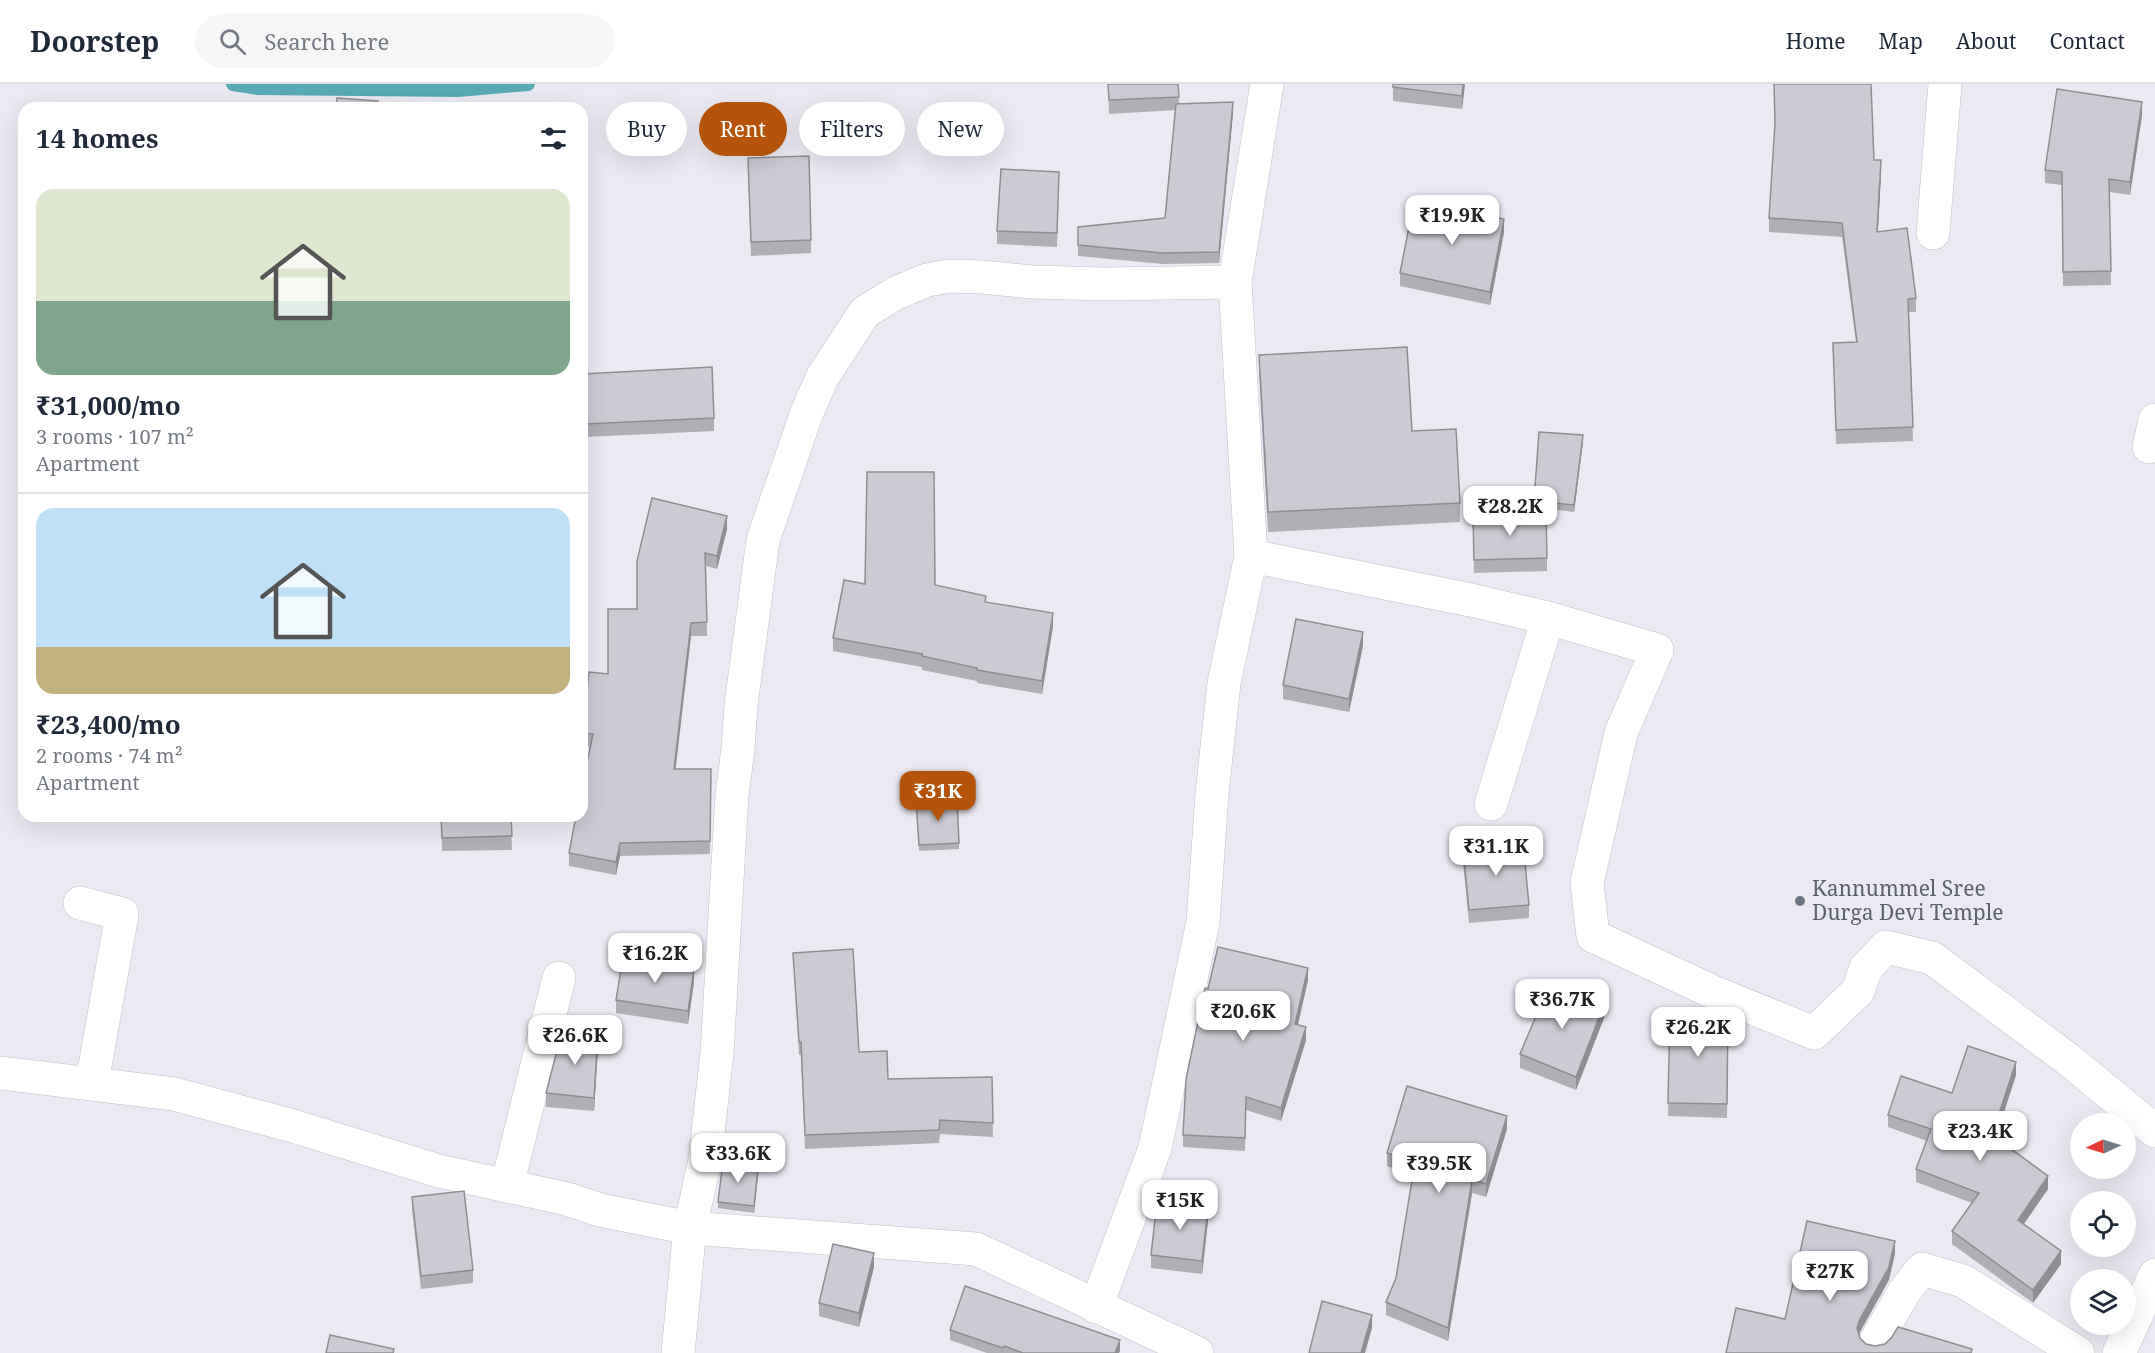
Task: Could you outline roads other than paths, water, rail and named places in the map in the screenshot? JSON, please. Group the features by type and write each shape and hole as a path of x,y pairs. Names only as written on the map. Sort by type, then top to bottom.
{"street":[{"path":"1096,1307 1155,1148 1203,922 1212,795 1224,683 1251,556 1234,282 1267,84"},
{"path":"1933,233 1945,84"},
{"path":"678,1353 690,1228 707,1148 718,1030 732,795 741,705 763,540 807,412 823,376 865,312 896,293 927,280 949,276 1103,284 1234,282"},
{"path":"1251,556 1380,581 1548,618 1657,650 1621,733 1587,883 1593,936 1713,992 1814,1033 1857,991 1866,968 1886,947 1932,958 2069,1060 2155,1131"},
{"path":"1491,804 1548,618"},
{"path":"80,903 122,914 92,1083"},
{"path":"507,1186 559,978"},
{"path":"0,1072 174,1094 293,1126 439,1170 567,1199 600,1210 690,1228 976,1249 1197,1353"},
{"path":"1876,1341 1904,1292 1922,1269 1963,1281 2078,1353"},
{"path":"2119,1353 2155,1275"}],"waterway":[{"path":"233,84 258,88 458,90 528,84"}],"place":[{"name":"Kannummel Sree Durga Devi Temple","path":"1800,901"}]}
